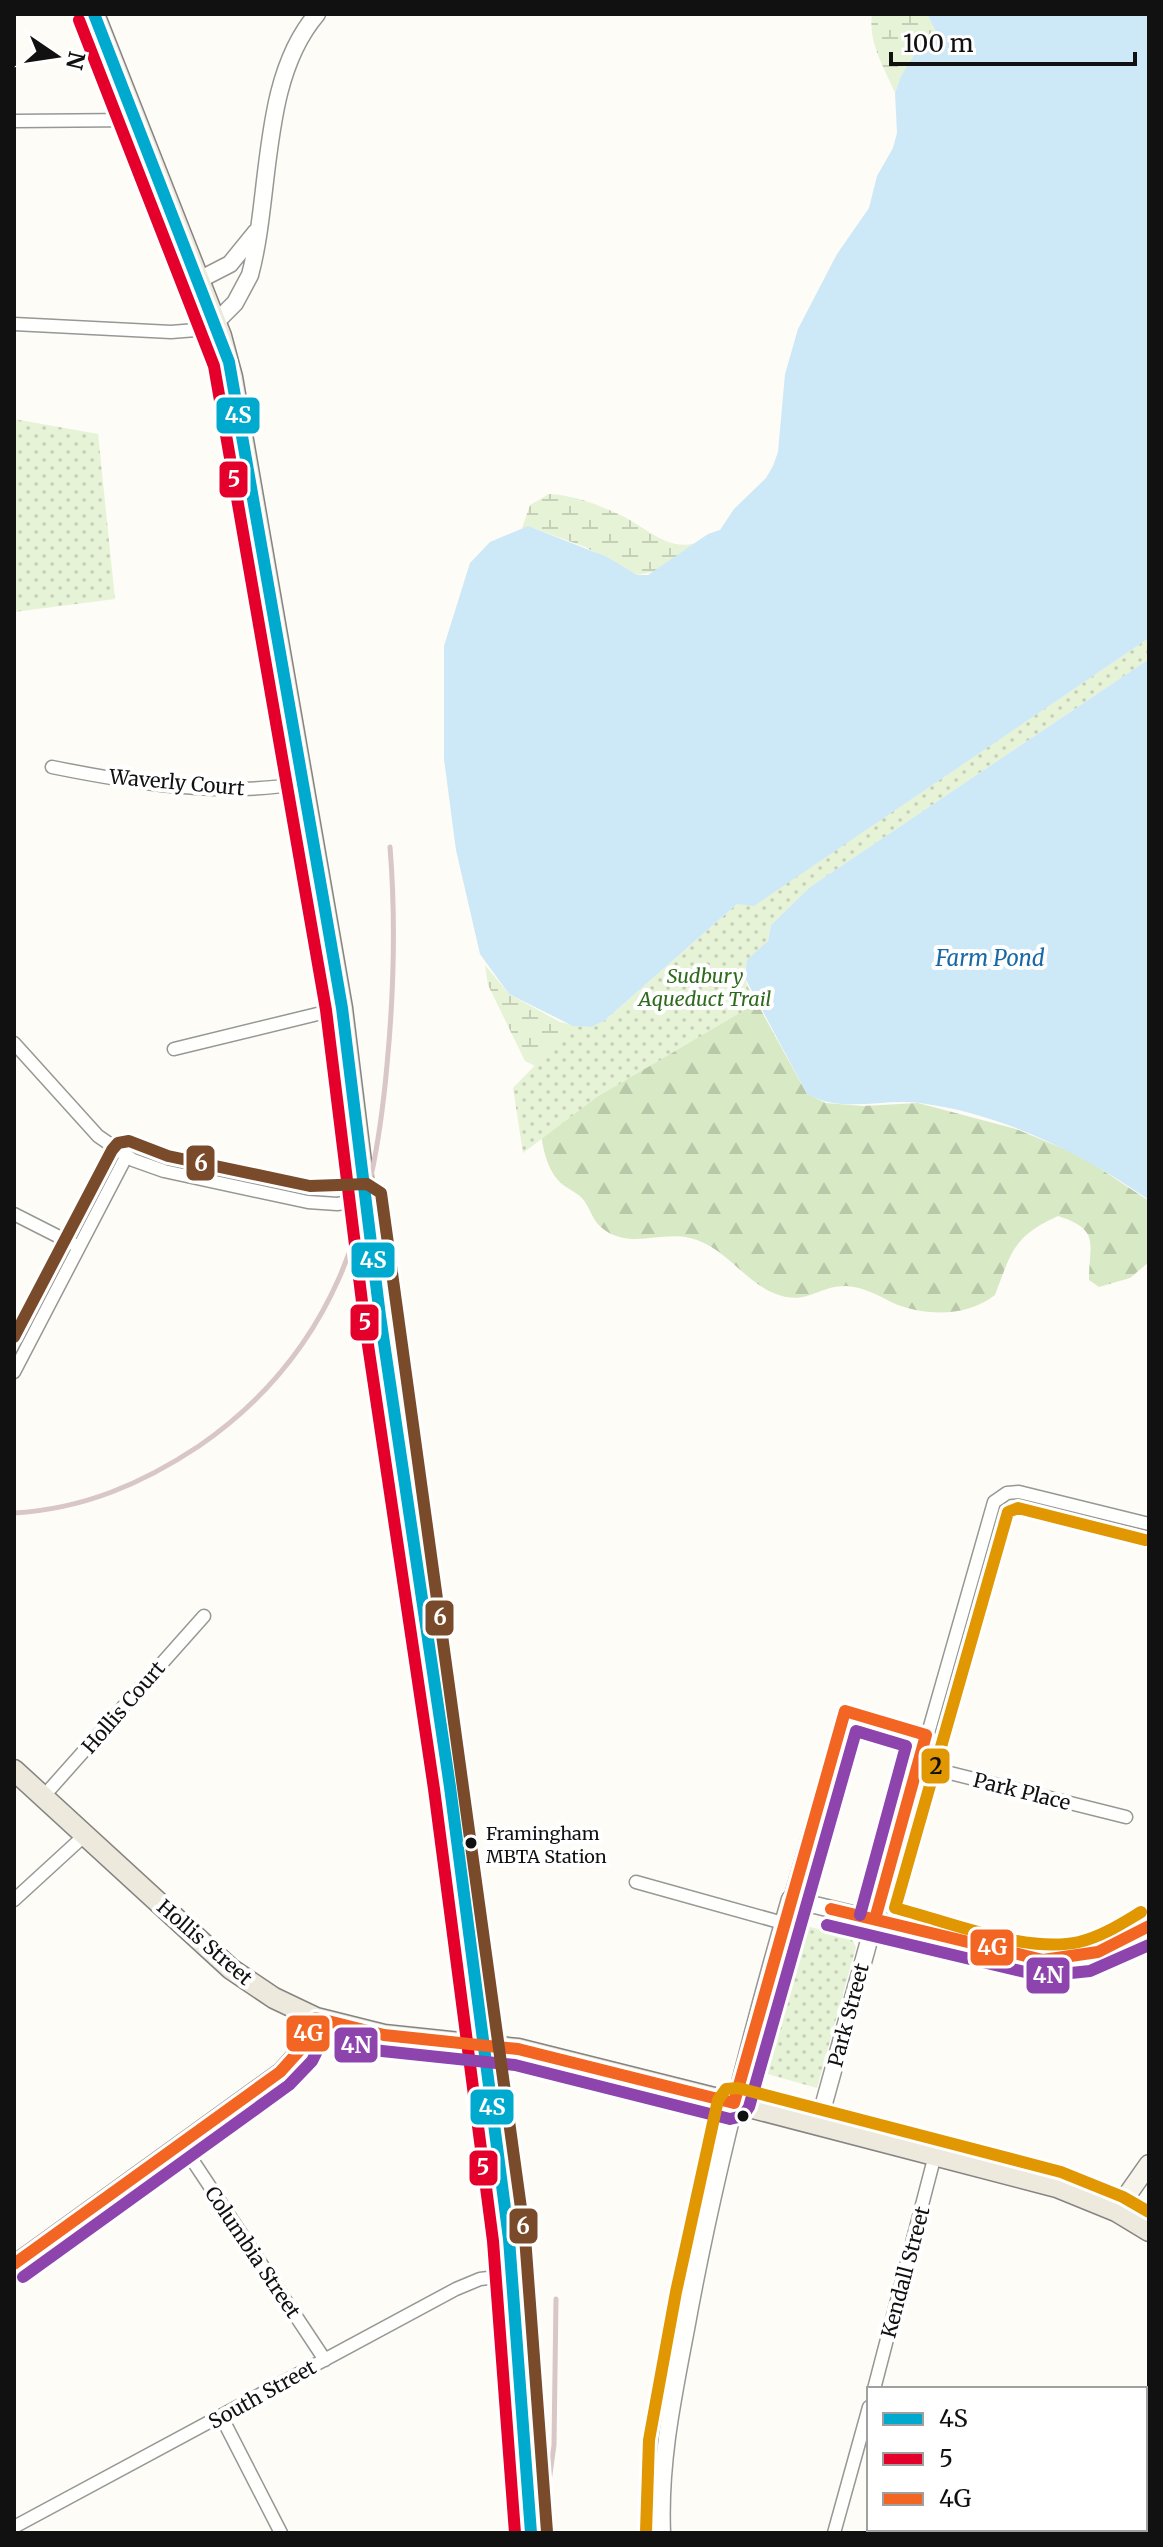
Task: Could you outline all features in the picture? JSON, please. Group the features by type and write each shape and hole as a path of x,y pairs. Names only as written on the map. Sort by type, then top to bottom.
{"main road":[{"path":"94,14 199,280 232,377 342,1008 513,2275 531,2533"},
{"name":"Hollis Street","path":"14,1770 240,1976 316,2018 393,2036 483,2043 734,2103 1057,2187 1116,2211 1149,2231"},
{"path":"1116,2211 1149,2164"}],"street":[{"path":"14,324 171,332 196,330 215,323 244,289 254,261 283,78 297,42 317,14"},
{"path":"14,121 137,120"},
{"path":"199,280 241,255 260,223"},
{"name":"Waverly Court","path":"52,767 198,787 269,788 302,783"},
{"path":"174,1049 342,1008"},
{"path":"14,1043 98,1136 126,1157 164,1171 308,1202 337,1204 366,1200"},
{"path":"14,1372 126,1157"},
{"path":"14,1214 79,1247"},
{"name":"Park Street","path":"818,2125 990,1509 1004,1495 1023,1492 1149,1524"},
{"name":"Hollis Court","path":"43,1797 204,1616"},
{"path":"662,2533 665,2443 692,2295 734,2103 845,1711"},
{"name":"Park Place","path":"918,1765 1126,1817"},
{"path":"14,1900 85,1835"},
{"path":"636,1882 783,1923"},
{"path":"790,1899 1043,1960 1075,1959 1103,1952 1149,1926"},
{"path":"14,2264 280,2072 299,2051 316,2018"},
{"name":"Columbia Street","path":"181,2143 325,2360"},
{"name":"Kendall Street","path":"875,2387 935,2155"},
{"name":"South Street","path":"14,2527 462,2286 513,2275"},
{"path":"834,2533 867,2414"},
{"path":"221,2416 281,2533"}],"green space":[{"path":"872,14 927,14 936,32 926,40 901,76 895,93 872,35"},
{"path":"14,419 98,434 115,599 14,612"},
{"path":"549,494 599,506 675,544 696,543 658,571 637,575 585,547 533,528 522,528 530,505"},
{"name":"Sudbury Aqueduct Trail","path":"1149,638 1149,659 810,887 771,925 768,941 744,970 747,986 757,1003 597,1097 523,1153 513,1088 573,1026 590,1027 604,1021 737,904 754,905"},
{"path":"735,963 807,1094 826,1103 863,1106 918,1103 1016,1129 1081,1156 1149,1201 1149,1262 1130,1278 1099,1287 1089,1280 1091,1247 1087,1233 1072,1221 1058,1216 1031,1231 1016,1247 995,1295 958,1311 931,1312 904,1307 869,1291 846,1286 804,1297 787,1297 754,1281 714,1248 702,1242 679,1236 623,1238 602,1228 582,1199 554,1174 546,1158 541,1134"},
{"path":"485,965 509,994 560,1022 583,1027 537,1067 525,1061 488,985"},
{"path":"803,1925 851,1938 856,1947 817,2088 757,2071 794,1934"}],"water":[{"path":"927,14 1149,14 1149,638 754,906 737,904 604,1021 591,1027 573,1026 509,994 480,954 456,850 444,759 444,646 470,563 490,542 528,526 607,557 637,575 648,575 708,534 720,530 734,509 766,478 778,452 785,374 798,329 837,254 869,208 877,176 893,148 897,133 895,93 901,76 920,46 936,32"},
{"name":"Farm Pond","path":"1149,659 1149,1200 1069,1152 981,1116 920,1103 834,1103 807,1094 745,978 747,960 768,941 771,925 810,887"}],"railway":[{"path":"14,1513 88,1500 134,1483 178,1460 246,1409 284,1369 315,1325 339,1279 357,1229 371,1177 380,1122 393,983 390,847"},
{"path":"542,2533 554,2445 556,2299"}],"transit line":[{"name":"4S","path":"94,14 229,362 323,898 342,1008 380,1316 450,1787 509,2239 531,2533"},
{"name":"5","path":"79,20 214,366 326,1010 364,1318 434,1789 493,2241 515,2533"},
{"name":"6","path":"14,1337 118,1143 129,1141 168,1156 310,1186 367,1184 381,1193 525,2237 547,2532"},
{"name":"2","path":"1141,1912 1095,1937 1058,1945 1011,1940 895,1908 1008,1512 1018,1508 1145,1540"},
{"name":"4G","path":"14,2264 280,2072 299,2051 316,2018 384,2035 518,2049 734,2103 845,1711 926,1735 875,1919"},
{"name":"4N","path":"23,2277 289,2085 312,2061 324,2037 382,2051 515,2065 730,2119 743,2116 749,2107 856,1731 906,1746 860,1915"},
{"name":"4G","path":"831,1909 1043,1960 1098,1952 1149,1926"},
{"name":"4N","path":"827,1925 1042,1976 1090,1971 1149,1945"},
{"name":"2","path":"646,2532 649,2440 676,2292 718,2100 726,2089 738,2088 1061,2172 1123,2197 1149,2212"}],"place":[{"name":"Framingham MBTA Station","path":"471,1843"}]}
